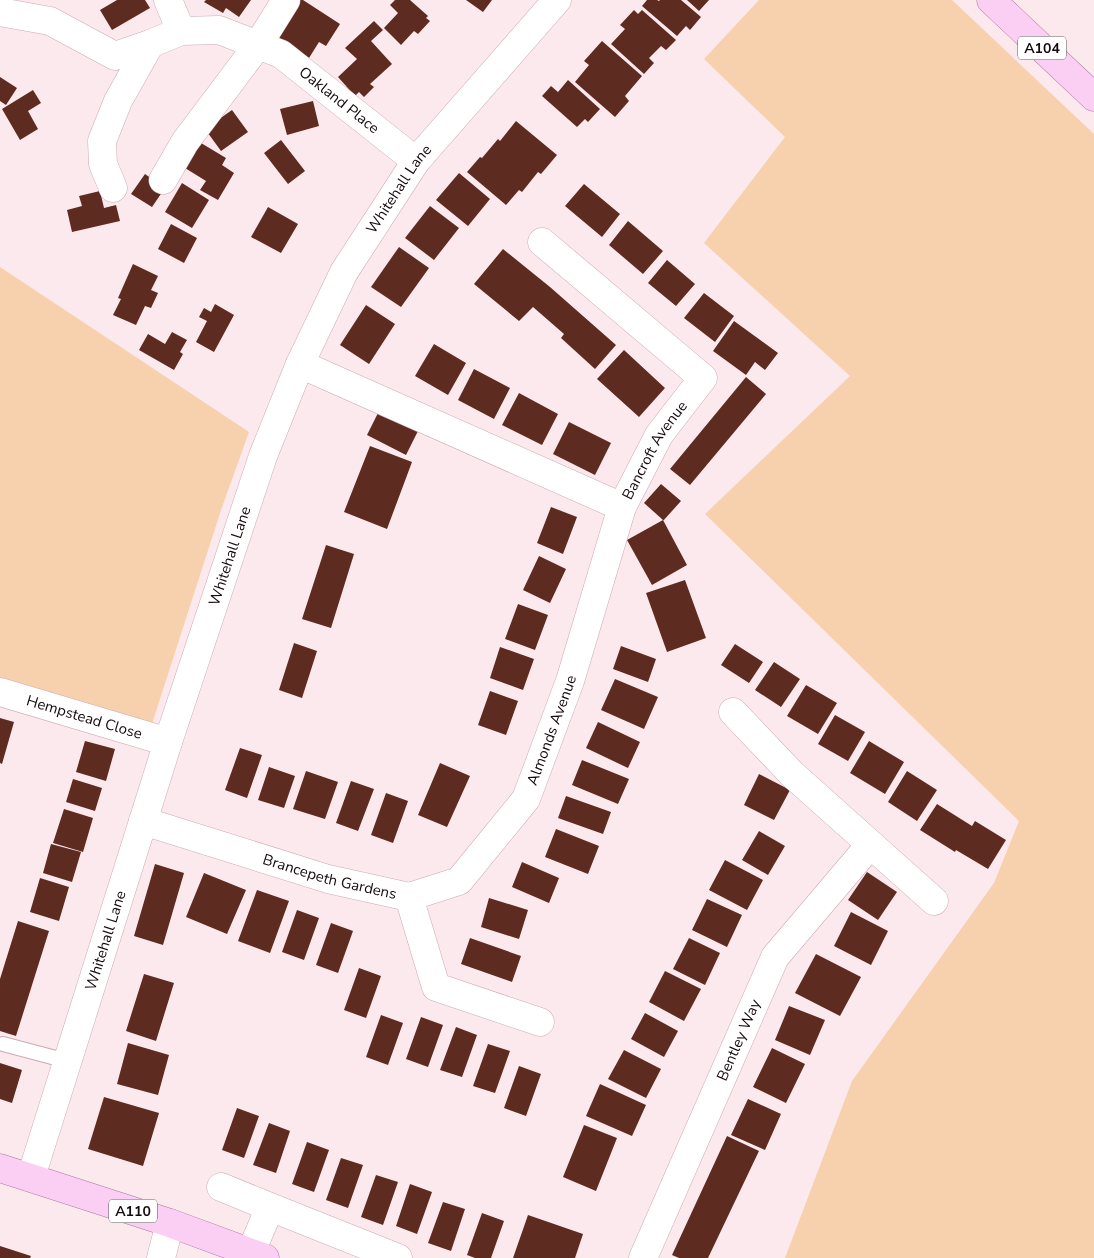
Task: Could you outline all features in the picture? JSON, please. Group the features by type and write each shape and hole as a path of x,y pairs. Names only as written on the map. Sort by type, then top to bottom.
{"main road":[{"name":"A104","path":"991,0 1094,97"},
{"name":"A110","path":"0,1168 170,1223 258,1255"}],"street":[{"path":"168,0 181,31"},
{"path":"163,180 185,142 258,45 286,0"},
{"name":"Whitehall Lane","path":"30,1177 168,742 263,456 300,364 344,272 416,161 557,0"},
{"name":"Oakland Place","path":"0,12 50,21 115,56 181,31 219,30 281,54 416,161"},
{"path":"113,188 104,164 102,141 118,101 150,44"},
{"name":"Bancroft Avenue","path":"300,364 622,508 659,435 703,378 542,242"},
{"name":"Almonds Avenue","path":"409,897 459,881 526,799 570,682 622,508"},
{"name":"Hempstead Close","path":"0,692 168,742"},
{"path":"733,712 792,774 934,901"},
{"name":"Brancepeth Gardens","path":"143,821 328,879 409,897 436,987 540,1022"},
{"name":"Bentley Way","path":"643,1258 775,956 870,845"},
{"path":"221,1187 398,1258"},
{"path":"258,1255 270,1206"},
{"path":"161,1258 170,1223"}],"lane":[{"path":"3,1044 67,1061"}],"shaded area":[{"path":"759,0 952,0 1094,134 1094,1258 785,1258 852,1081 994,883 1019,821 705,514 850,376 704,243 785,137 704,59"},
{"path":"0,267 249,432 221,510 150,730 0,682"}],"building":[{"path":"117,0 145,0 150,8 112,30 100,10"},
{"path":"206,0 251,0 239,17 226,8 223,13 204,2"},
{"path":"296,0 303,0 340,24 326,46 319,42 309,58 273,36"},
{"path":"395,0 410,0 428,16 426,18 430,21 418,34 414,31 401,45 384,28 398,13 390,5"},
{"path":"466,0 492,0 483,12"},
{"path":"647,0 681,0 701,17 690,30 686,26 677,36 642,6"},
{"path":"687,0 709,0 699,11"},
{"path":"634,10 638,14 642,10 676,40 666,50 661,46 649,58 654,63 644,74 611,44 625,29 620,25"},
{"path":"374,21 383,30 371,41 392,64 370,84 374,87 364,97 359,92 355,96 338,77 357,59 345,48"},
{"path":"602,41 642,76 625,96 629,101 615,117 575,82 589,65 584,61"},
{"path":"0,77 17,88 6,105 0,101"},
{"path":"568,80 600,109 588,122 585,119 577,127 542,96 551,86 558,92"},
{"path":"33,90 41,103 28,111 38,129 20,140 2,109"},
{"path":"313,101 319,126 287,135 280,109"},
{"path":"232,110 248,132 221,151 205,129"},
{"path":"516,121 557,155 541,174 538,172 522,192 519,190 506,205 467,172 498,139 500,141"},
{"path":"281,140 305,171 288,184 264,153"},
{"path":"201,143 226,158 222,165 234,173 218,200 200,190 206,181 185,168"},
{"path":"459,173 490,199 468,226 436,200"},
{"path":"145,174 165,188 152,207 131,194"},
{"path":"182,183 209,200 192,228 165,212"},
{"path":"584,184 620,214 602,237 565,206"},
{"path":"100,191 104,208 116,205 120,221 72,232 67,210 82,206 79,196"},
{"path":"430,206 459,228 434,260 405,238"},
{"path":"268,207 298,224 281,253 251,237"},
{"path":"628,221 663,251 643,274 609,245"},
{"path":"171,224 197,238 184,263 158,249"},
{"path":"399,247 429,268 401,307 371,287"},
{"path":"503,249 616,345 595,369 561,338 564,334 533,307 519,321 474,284"},
{"path":"667,260 695,284 676,306 648,283"},
{"path":"133,264 158,276 151,290 158,293 151,308 145,306 136,325 113,315 121,299 118,298"},
{"path":"704,293 734,316 715,342 684,318"},
{"path":"215,304 234,315 214,352 196,342 207,321 199,317 204,308 211,312"},
{"path":"366,305 395,324 369,364 340,345"},
{"path":"734,321 778,353 765,370 755,362 746,375 713,351"},
{"path":"172,332 187,340 180,352 183,354 174,370 139,350 148,334 165,344"},
{"path":"434,344 466,363 448,395 415,376"},
{"path":"624,350 665,388 639,417 597,379"},
{"path":"474,369 510,388 494,419 458,400"},
{"path":"746,377 766,394 690,485 670,469"},
{"path":"519,393 558,414 542,445 502,425"},
{"path":"379,411 418,431 406,455 367,435"},
{"path":"569,422 611,443 595,475 553,454"},
{"path":"370,446 412,462 387,529 344,512"},
{"path":"661,484 681,501 663,521 687,565 652,585 627,540 663,520 644,503"},
{"path":"551,507 577,517 563,554 537,543"},
{"path":"326,545 354,554 331,628 302,619"},
{"path":"539,556 566,569 550,603 523,590"},
{"path":"685,580 706,638 667,652 646,593"},
{"path":"518,604 548,615 535,650 505,639"},
{"path":"294,643 317,651 302,698 279,690"},
{"path":"735,644 763,662 749,683 721,665"},
{"path":"621,646 656,659 648,682 613,669"},
{"path":"500,647 534,659 523,690 490,678"},
{"path":"774,662 800,679 781,707 755,690"},
{"path":"615,679 658,697 644,729 601,710"},
{"path":"806,685 837,703 818,734 787,716"},
{"path":"490,691 518,701 506,735 478,725"},
{"path":"835,715 865,732 848,761 818,744"},
{"path":"0,718 14,722 2,764 0,763"},
{"path":"598,722 640,742 628,768 586,748"},
{"path":"85,741 115,749 106,781 76,772"},
{"path":"869,741 904,762 885,794 850,773"},
{"path":"240,748 262,755 247,798 225,790"},
{"path":"582,760 629,779 618,804 572,785"},
{"path":"440,763 470,776 447,827 418,815"},
{"path":"269,767 295,776 284,808 258,800"},
{"path":"306,771 338,782 325,819 293,809"},
{"path":"907,771 937,790 917,821 888,802"},
{"path":"759,774 790,790 774,820 744,805"},
{"path":"73,779 102,788 95,811 66,802"},
{"path":"351,781 374,789 358,831 336,823"},
{"path":"386,793 408,801 393,843 371,835"},
{"path":"566,796 611,812 603,834 558,818"},
{"path":"937,804 972,826 975,821 1006,840 988,869 956,850 955,852 920,830"},
{"path":"64,809 93,818 83,852 53,843"},
{"path":"556,829 599,846 588,874 545,857"},
{"path":"759,831 785,846 768,875 742,860"},
{"path":"51,844 81,852 72,882 43,873"},
{"path":"725,860 763,880 747,910 709,890"},
{"path":"522,862 559,878 549,903 512,887"},
{"path":"155,864 184,873 163,945 134,936"},
{"path":"867,872 897,892 878,920 848,900"},
{"path":"204,873 246,890 227,934 186,917"},
{"path":"40,878 69,887 59,921 30,912"},
{"path":"257,890 289,901 270,953 238,941"},
{"path":"489,898 528,910 519,939 481,927"},
{"path":"707,899 742,915 727,947 692,930"},
{"path":"297,910 319,918 304,960 282,952"},
{"path":"851,912 888,931 871,965 834,946"},
{"path":"18,921 49,931 16,1036 0,1031 0,979"},
{"path":"331,923 353,931 338,973 316,965"},
{"path":"470,938 521,956 512,982 461,964"},
{"path":"689,938 720,953 705,985 673,969"},
{"path":"816,954 861,977 840,1016 795,993"},
{"path":"359,968 381,976 366,1018 344,1010"},
{"path":"665,971 701,989 684,1021 649,1002"},
{"path":"144,974 174,983 156,1041 126,1031"},
{"path":"789,1006 825,1020 810,1055 775,1040"},
{"path":"645,1013 678,1031 664,1057 631,1039"},
{"path":"381,1015 403,1023 388,1065 366,1057"},
{"path":"421,1017 443,1025 428,1067 406,1059"},
{"path":"456,1027 477,1035 462,1077 440,1070"},
{"path":"128,1043 169,1055 158,1095 117,1084"},
{"path":"488,1044 510,1051 495,1093 473,1086"},
{"path":"772,1048 805,1064 786,1103 753,1087"},
{"path":"624,1050 661,1069 646,1098 608,1079"},
{"path":"0,1063 22,1070 12,1103 0,1099"},
{"path":"519,1066 541,1074 526,1116 504,1108"},
{"path":"600,1084 646,1105 632,1136 586,1116"},
{"path":"104,1097 159,1113 143,1166 88,1149"},
{"path":"748,1099 781,1114 765,1150 731,1135"},
{"path":"237,1108 259,1116 244,1158 222,1150"},
{"path":"269,1123 290,1131 276,1173 253,1165"},
{"path":"584,1125 617,1138 596,1191 563,1177"},
{"path":"727,1136 759,1151 708,1258 679,1258 672,1255"},
{"path":"307,1142 329,1150 314,1192 292,1184"},
{"path":"341,1158 363,1165 348,1208 326,1200"},
{"path":"376,1175 398,1182 383,1225 361,1217"},
{"path":"410,1184 432,1192 417,1234 396,1226"},
{"path":"443,1202 465,1209 451,1251 428,1243"},
{"path":"482,1213 504,1221 491,1258 475,1258 467,1255"},
{"path":"528,1215 583,1234 575,1258 513,1258"},
{"path":"0,1246 31,1256 30,1258 0,1258"}]}
